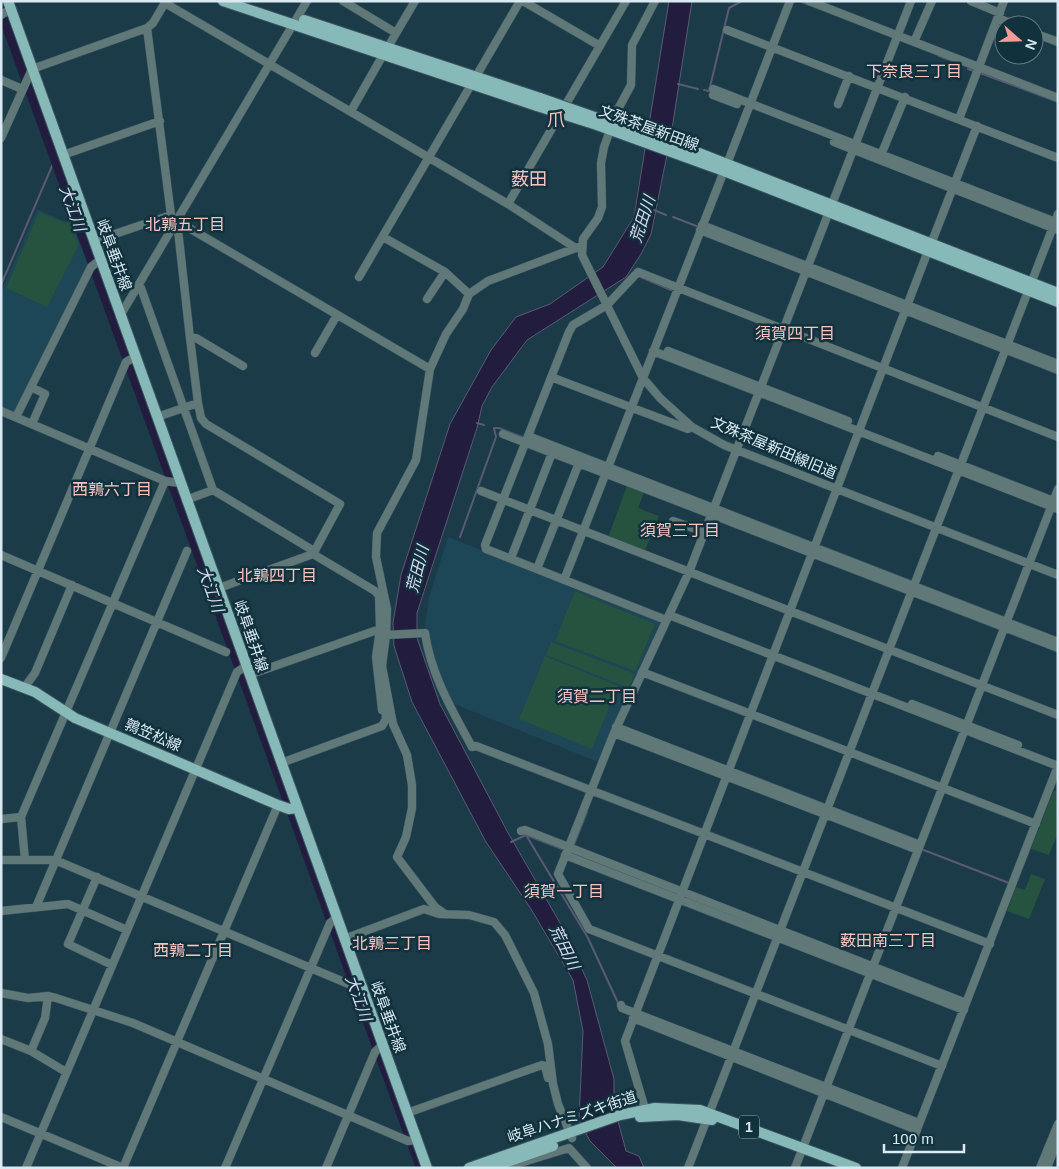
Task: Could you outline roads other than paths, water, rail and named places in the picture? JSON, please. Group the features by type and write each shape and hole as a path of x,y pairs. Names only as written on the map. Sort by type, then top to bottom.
{"main road":[{"name":"文殊茶屋新田線","path":"223,1 295,21 642,136 1029,286 1058,293"},
{"name":"文殊茶屋新田線","path":"246,1 295,21"},
{"name":"岐阜垂井線","path":"7,9 94,242 96,262 120,316 131,359 157,417 173,483 186,500 218,588 244,670 280,763 293,809 333,920 344,939 356,985 379,1048 407,1113 413,1140 427,1168"},
{"name":"文殊茶屋新田線","path":"1029,286 1058,302"},
{"name":"鶉笠松線","path":"1,679 34,692 65,712 110,733 278,805 293,809"},
{"name":"岐阜ハナミズキ街道","path":"469,1168 640,1112 708,1115 856,1168"},
{"name":"岐阜ハナミズキ街道","path":"490,1168 573,1134"},
{"name":"岐阜ハナミズキ街道","path":"802,1150 837,1168"}],"street":[{"path":"120,316 307,1"},
{"path":"343,1 396,33"},
{"path":"351,112 415,1"},
{"path":"359,276 522,1 600,46"},
{"path":"508,204 626,1"},
{"path":"280,763 382,726 385,722 385,690 382,659 389,635 387,609 376,557 376,539 381,524 416,460 430,368 442,342 463,309 469,294 488,281 578,247 602,207 601,163 611,126 631,85 632,45 655,1"},
{"path":"564,580 790,1"},
{"path":"809,1 1057,95"},
{"path":"911,1 689,572 615,730 558,874 589,929 942,1066"},
{"path":"914,42 932,1"},
{"path":"971,1 999,15 1004,1"},
{"path":"1,138 30,72 150,26 166,2 578,247"},
{"path":"150,26 171,214 176,223 201,418 206,424 340,504 314,552 218,588"},
{"path":"959,119 994,28"},
{"path":"727,30 1058,158"},
{"path":"1044,36 1058,42"},
{"path":"838,104 849,76"},
{"path":"1,80 24,86"},
{"path":"713,92 1056,226"},
{"path":"882,155 905,98"},
{"path":"63,155 160,121"},
{"path":"640,1112 624,1041 977,126"},
{"path":"854,148 882,155 954,186"},
{"path":"94,242 171,214"},
{"path":"688,1168 1029,286 1056,226 1058,214"},
{"path":"176,223 430,368"},
{"path":"701,228 906,308 1058,364"},
{"path":"383,236 445,272 469,294"},
{"name":"文殊茶屋新田線旧道","path":"578,247 643,378 660,398 706,436 736,450 1058,576"},
{"path":"16,417 96,262"},
{"path":"427,300 445,272"},
{"path":"1058,437 677,289 638,272 606,303 573,326 485,545 486,549 564,580 668,615 774,654 1058,762"},
{"path":"139,286 214,490 379,595 387,619"},
{"path":"315,353 337,316"},
{"path":"190,338 196,338 243,366"},
{"path":"1006,346 1058,370"},
{"path":"654,349 1055,505"},
{"path":"1,658 89,448 131,359"},
{"path":"552,377 631,409 688,429 692,426"},
{"path":"31,388 45,394 32,424"},
{"path":"157,417 198,404"},
{"path":"2,413 16,417 173,483 112,603 22,817 25,860"},
{"path":"503,434 526,439 913,589 1058,642"},
{"path":"526,439 552,453 579,463 607,470"},
{"path":"511,558 552,453"},
{"path":"537,569 579,463"},
{"path":"795,1168 1005,624 1055,505 1058,489"},
{"path":"186,500 214,490"},
{"path":"482,491 889,650 983,684 1058,715"},
{"path":"673,521 705,532"},
{"path":"36,907 187,551"},
{"path":"1,555 226,652"},
{"path":"24,688 35,673 72,585"},
{"path":"379,595 380,629 376,657 385,722"},
{"path":"1005,624 1058,648"},
{"path":"26,1168 195,770 244,670 380,629"},
{"path":"389,635 425,633 428,652 439,684 472,747 476,746 990,944"},
{"path":"642,672 1036,824"},
{"path":"385,690 393,724 407,755 412,785 412,808 406,837 397,856 435,908 445,914"},
{"path":"902,1168 1036,824 1055,784 1058,766 966,727"},
{"path":"615,730 919,848"},
{"path":"1,1117 123,1168 278,805"},
{"path":"1,819 22,817"},
{"path":"521,831 525,830 567,851 965,1007"},
{"path":"1,860 55,860 225,930 310,968 356,985"},
{"path":"97,877 68,944 112,965"},
{"path":"1,911 68,904 127,930"},
{"path":"344,939 422,909 445,914 482,917 494,922 505,935 534,993 542,1017 558,1104"},
{"path":"225,1168 310,968 333,920"},
{"path":"1,993 28,998 48,996 132,1023 348,1115 413,1140"},
{"path":"30,1050 45,1018 48,996"},
{"path":"621,1005 622,1008 634,1016 918,1127"},
{"path":"1,1039 30,1050 66,1072"},
{"path":"326,1168 379,1048"},
{"path":"407,1113 545,1066 550,1092 573,1134"},
{"path":"1040,1168 1058,1124"},
{"path":"1047,1168 1058,1140"},
{"path":"501,1164 507,1167 569,1148 587,1168"}],"water":[{"name":"荒田川","path":"669,1 692,1 671,135 651,234 626,277 527,340 492,387 482,406 477,428 417,613 417,638 440,704 507,831 560,923 587,980 614,1079 614,1106 626,1151 639,1156 644,1168 617,1168 590,1141 579,1120 583,1031 573,980 531,909 486,842 412,702 394,646 393,623 401,575 450,424 491,350 516,317 550,304 603,267 634,217"}],"waterway":[{"path":"709,91 729,8 742,1"},
{"path":"800,1 809,5"},
{"name":"大江川","path":"1,10 421,1168"},
{"path":"939,56 974,69"},
{"path":"968,69 976,72"},
{"path":"980,73 1058,102"},
{"path":"983,73 1000,79"},
{"path":"678,84 698,89"},
{"path":"704,90 709,91"},
{"path":"1,285 55,159"},
{"name":"荒田川","path":"654,210 666,215"},
{"path":"673,217 699,227"},
{"path":"638,276 671,290"},
{"path":"477,423 484,425"},
{"path":"460,537 496,437 494,428"},
{"path":"495,428 525,438"},
{"path":"573,847 587,812"},
{"path":"526,835 588,938 619,1005"},
{"path":"511,842 526,835 562,849"},
{"path":"921,849 1009,883"},
{"path":"572,853 676,894"},
{"path":"685,897 774,932"},
{"path":"785,936 860,966"}],"district":[{"name":"下奈良三丁目","path":"914,71"},
{"name":"爪","path":"556,120"},
{"name":"薮田","path":"529,179"},
{"name":"北鶉五丁目","path":"185,224"},
{"name":"須賀四丁目","path":"795,333"},
{"name":"西鶉六丁目","path":"112,489"},
{"name":"須賀三丁目","path":"680,530"},
{"name":"北鶉四丁目","path":"277,575"},
{"name":"須賀二丁目","path":"597,696"},
{"name":"須賀一丁目","path":"564,891"},
{"name":"薮田南三丁目","path":"888,940"},
{"name":"北鶉三丁目","path":"392,943"},
{"name":"西鶉二丁目","path":"193,950"}]}
